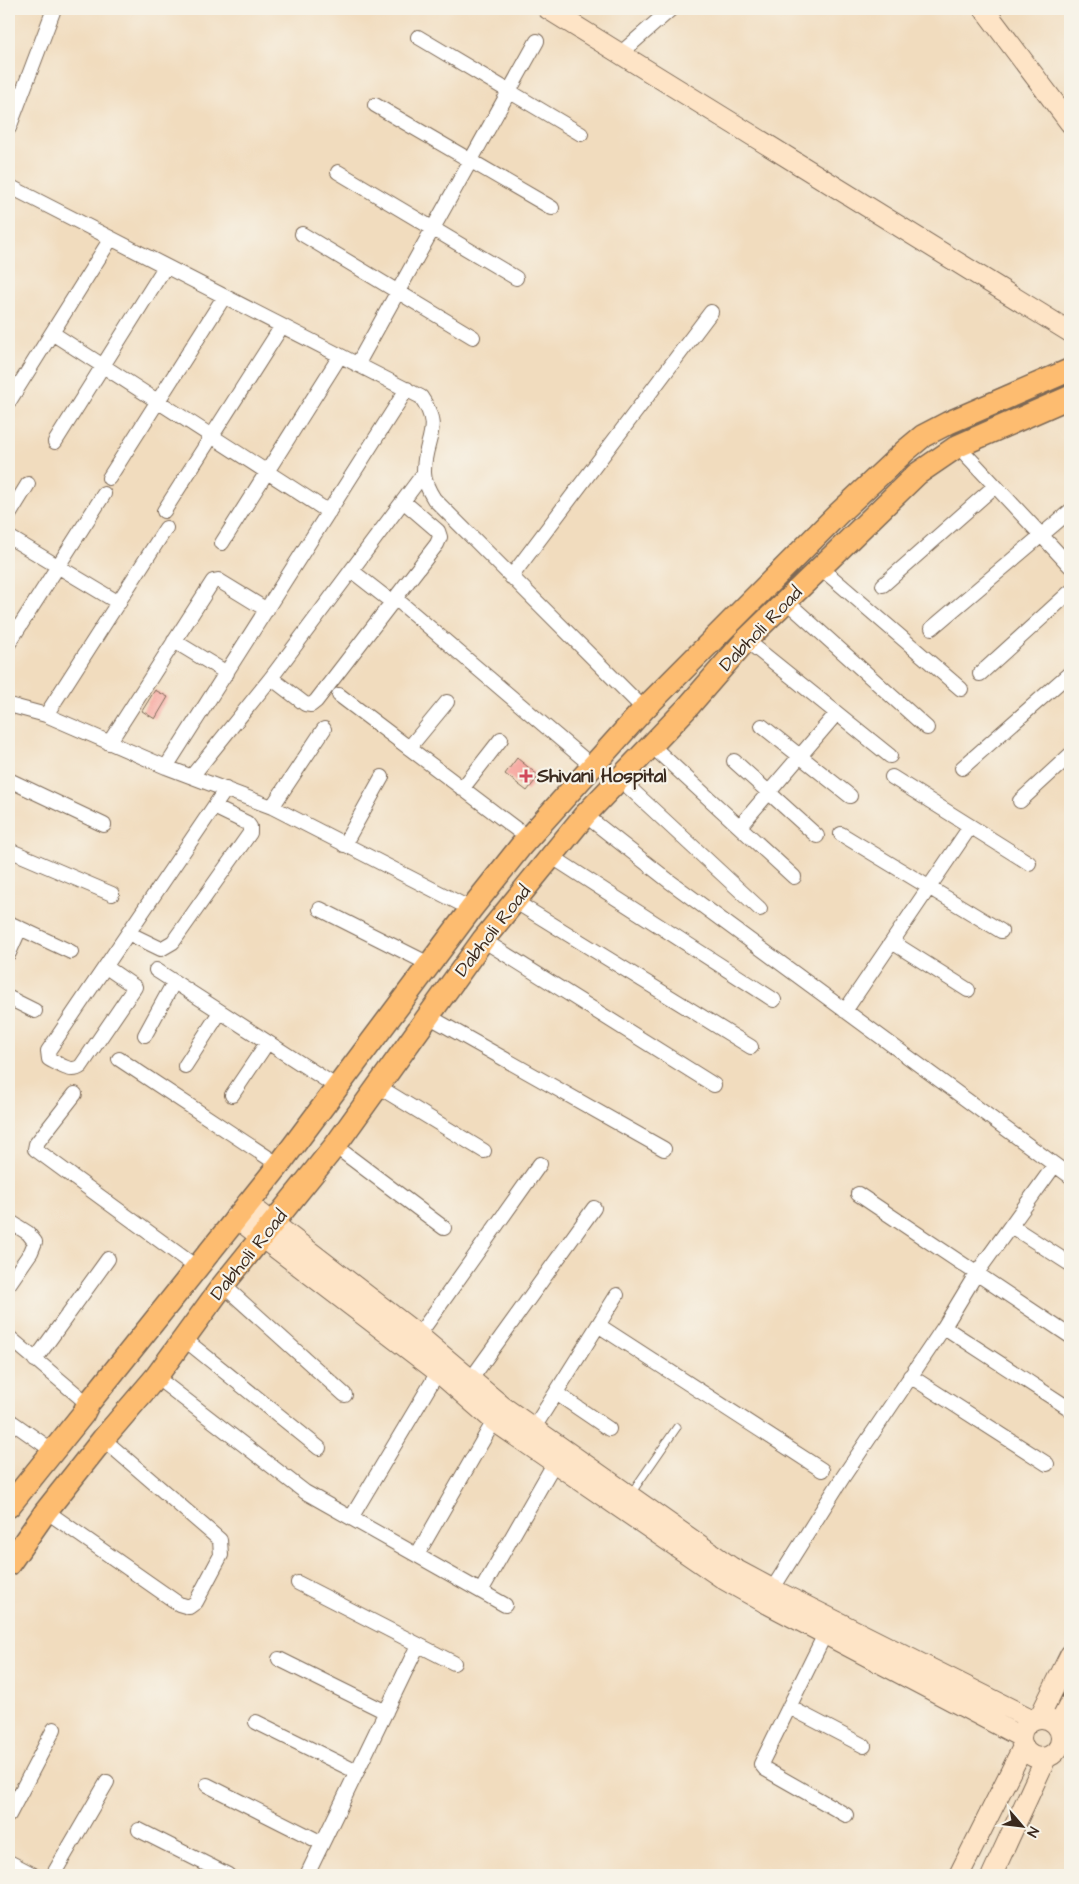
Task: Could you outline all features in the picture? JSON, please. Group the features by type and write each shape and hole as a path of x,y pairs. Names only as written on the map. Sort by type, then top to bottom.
{"main road":[{"name":"Dabholi Road","path":"9,1506 241,1210 279,1165 471,909 528,838 644,709 838,514 923,436 948,423 1070,370"},
{"name":"Dabholi Road","path":"9,1564 46,1511 103,1439 156,1377 223,1285 268,1232 335,1146 483,940 516,902 585,815 652,746 746,640 917,474 958,446 1070,397"}],"street":[{"path":"9,128 54,9"},
{"path":"548,9 1070,332"},
{"path":"621,53 671,9"},
{"path":"984,9 1070,123"},
{"path":"418,37 581,134"},
{"path":"357,365 537,41"},
{"path":"375,105 552,208"},
{"path":"338,172 516,278"},
{"path":"9,186 110,240 407,389 421,397 430,411 433,428 424,473 271,678 192,776"},
{"path":"302,234 473,337"},
{"path":"10,400 110,240"},
{"path":"55,442 165,267"},
{"path":"109,478 224,297"},
{"path":"511,577 711,312"},
{"path":"164,511 282,326"},
{"path":"52,333 329,512"},
{"path":"222,543 340,356"},
{"path":"166,767 407,389"},
{"path":"958,446 1070,566"},
{"path":"424,473 434,499 644,709"},
{"path":"9,515 28,484"},
{"path":"883,585 996,486"},
{"path":"9,644 104,494"},
{"path":"271,678 304,704 311,705 398,603 440,537 438,531 403,501"},
{"path":"932,628 1070,511"},
{"path":"46,715 166,528"},
{"path":"9,537 118,603"},
{"path":"821,568 961,689"},
{"path":"352,570 398,603 592,766"},
{"path":"109,743 213,581 218,580 267,610"},
{"path":"980,674 1070,592"},
{"path":"786,601 927,728"},
{"path":"746,640 890,756"},
{"path":"174,641 227,673"},
{"path":"962,768 1070,673"},
{"path":"339,695 528,838"},
{"path":"409,748 447,702"},
{"path":"9,705 46,715 166,767 272,807 471,909"},
{"path":"740,826 767,792 836,714"},
{"path":"762,726 850,796"},
{"path":"272,807 324,729"},
{"path":"462,789 501,739"},
{"path":"652,746 794,877"},
{"path":"1020,801 1070,755"},
{"path":"734,761 817,836"},
{"path":"344,845 382,777"},
{"path":"892,777 1029,863"},
{"path":"620,779 760,909"},
{"path":"9,780 104,825"},
{"path":"106,967 135,987 81,1066 71,1070 49,1059 48,1051 226,789"},
{"path":"128,934 161,949 173,942 250,833 250,827 247,823 214,807"},
{"path":"585,815 845,1011 1070,1176"},
{"path":"845,1011 970,827"},
{"path":"840,834 1001,931"},
{"path":"9,850 112,894"},
{"path":"551,856 774,1000"},
{"path":"516,902 751,1047"},
{"path":"320,909 429,964"},
{"path":"9,953 14,926 71,952"},
{"path":"483,940 714,1085"},
{"path":"892,942 968,990"},
{"path":"156,970 337,1087"},
{"path":"145,1035 174,982"},
{"path":"9,998 35,1011"},
{"path":"185,1066 220,1012"},
{"path":"430,1016 664,1149"},
{"path":"232,1095 267,1043"},
{"path":"118,1059 279,1165"},
{"path":"379,1087 484,1151"},
{"path":"75,1094 36,1144 35,1149 196,1267"},
{"path":"335,1146 444,1228"},
{"path":"413,1342 540,1164"},
{"path":"768,1596 910,1376 944,1327 976,1274 1054,1166"},
{"path":"858,1194 1070,1336"},
{"path":"467,1386 594,1208"},
{"path":"241,1210 413,1342 467,1386 494,1421 530,1435"},
{"path":"9,1221 28,1233 35,1242 31,1252 9,1284"},
{"path":"1011,1226 1070,1264"},
{"path":"35,1360 108,1259"},
{"path":"223,1285 346,1395"},
{"path":"530,1435 617,1295"},
{"path":"598,1325 822,1470"},
{"path":"944,1327 1070,1409"},
{"path":"9,1337 88,1404"},
{"path":"183,1338 319,1448"},
{"path":"413,1342 438,1372 502,1406 530,1435 691,1547 731,1566 768,1596 948,1688 1022,1742 1034,1757 1056,1758"},
{"path":"351,1518 438,1372"},
{"path":"910,1376 1047,1464"},
{"path":"156,1377 292,1483 505,1605"},
{"path":"556,1393 609,1429"},
{"path":"9,1420 53,1451"},
{"path":"417,1555 494,1421"},
{"path":"46,1511 179,1604 189,1607 196,1602 221,1555 220,1540 103,1439"},
{"path":"481,1592 559,1455"},
{"path":"298,1583 454,1663"},
{"path":"829,1627 762,1764 765,1769 846,1815"},
{"path":"307,1875 418,1645"},
{"path":"958,1875 1022,1742 1027,1724 1036,1719 1070,1655"},
{"path":"279,1659 386,1712"},
{"path":"948,1688 1036,1719 1053,1722 1063,1733"},
{"path":"992,1875 1056,1758 1070,1703"},
{"path":"789,1707 864,1746"},
{"path":"256,1722 357,1772"},
{"path":"9,1815 54,1728"},
{"path":"53,1875 107,1782"},
{"path":"208,1785 322,1843"},
{"path":"139,1830 228,1875"},
{"path":"9,1862 34,1875"}],"lane":[{"path":"626,1501 677,1427"}],"building":[{"path":"155,690 168,697 155,719 142,711"},
{"path":"517,758 539,776 527,791 505,774"}],"place":[{"name":"Shivani Hospital","path":"526,776"}]}
